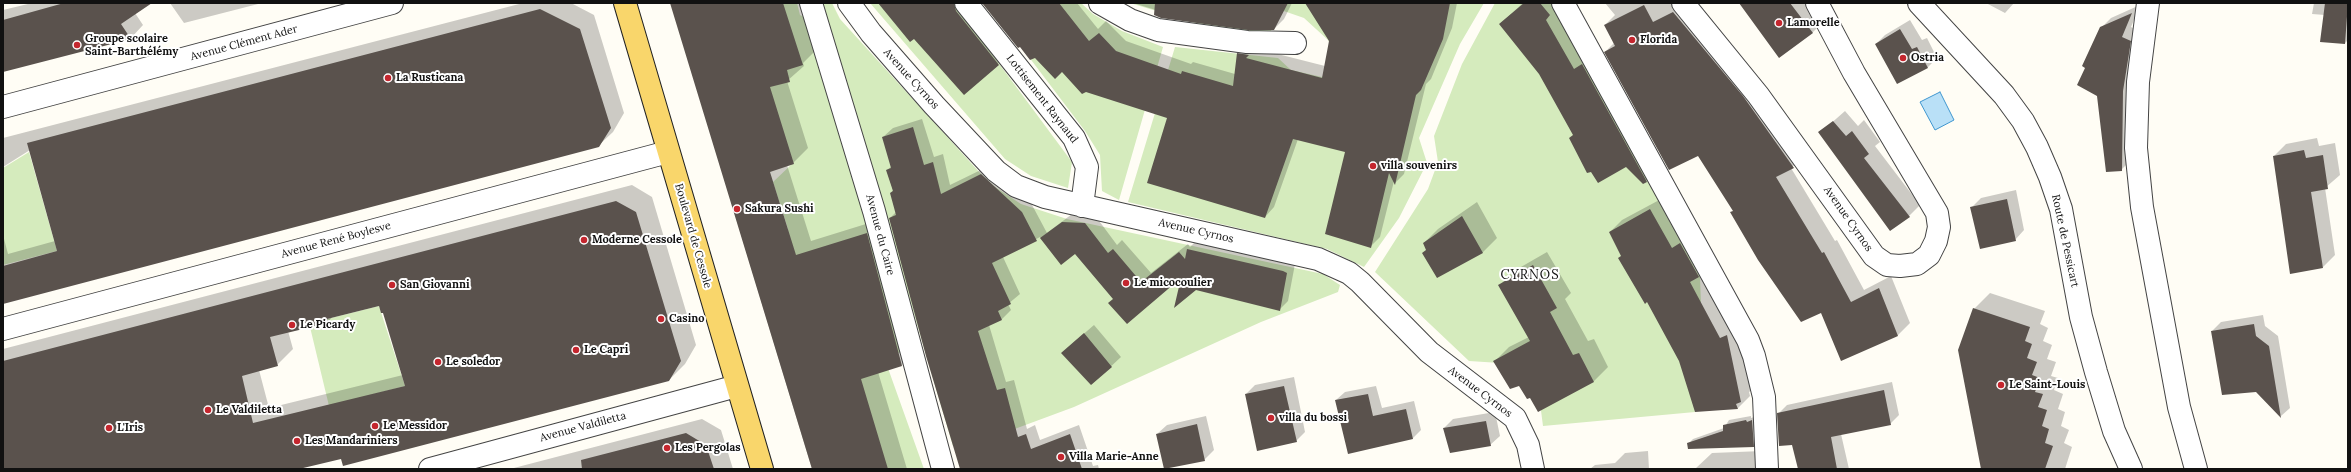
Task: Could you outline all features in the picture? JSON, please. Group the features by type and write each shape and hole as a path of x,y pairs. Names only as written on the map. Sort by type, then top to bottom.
{"main road":[{"name":"Boulevard de Cessole","path":"625,3 736,386 762,469"}],"street":[{"name":"Avenue Clément Ader","path":"3,107 392,3"},
{"name":"Avenue du Caire","path":"811,3 874,211 943,469"},
{"name":"Avenue Cyrnos","path":"848,3 898,65 1004,179 1029,192 1082,206 1121,213 1318,259 1349,273 1360,282 1429,352 1515,418 1528,445 1532,469"},
{"name":"Lottisement Raynaud","path":"966,3 1074,138 1087,167 1082,206"},
{"path":"1100,3 1130,20 1158,30 1247,42 1295,43"},
{"path":"1563,3 1748,340 1754,356 1764,397 1768,469"},
{"name":"Avenue Cyrnos","path":"1684,3 1758,95 1874,256 1887,265 1900,266 1917,264 1929,255 1936,241 1939,227 1937,213 1854,73 1817,3"},
{"name":"Route de Pessicart","path":"1919,3 2004,95 2023,121 2037,147 2050,177 2061,209 2081,317 2096,372 2114,431 2131,469"},
{"path":"2148,3 2138,82 2136,148 2142,207 2180,408 2196,469"},
{"name":"Avenue René Boylesve","path":"3,329 668,152"},
{"name":"Avenue Valdiletta","path":"430,469 736,386"}],"green space":[{"path":"707,3 797,3 800,15 808,19 905,351 884,357 924,469 883,469 788,243 788,229 773,182 793,163"},
{"path":"822,3 832,3 840,19 981,174 995,187 1021,204 1067,219 1323,274 1340,285 1338,292 1261,322 1074,407 993,437 953,446"},
{"path":"870,3 954,3 1072,162 1068,188 1031,176 1005,159"},
{"path":"988,3 1081,3 1093,14 1122,31 1163,47 1119,200 1102,191 1100,155 1085,131"},
{"path":"1130,3 1484,3 1460,44 1419,138 1427,163 1399,218 1364,267 1327,249 1128,202 1175,47 1278,58 1291,70 1322,77 1331,69 1334,52 1328,40 1304,18 1278,9 1270,34 1219,30"},
{"path":"1495,3 1551,3 1700,277 1701,303 1683,331 1695,412 1543,426 1540,403 1500,363 1469,361 1375,272 1428,189 1438,162 1434,136 1462,64"},
{"path":"29,152 57,251 3,265 3,168"},
{"path":"379,306 405,386 329,406 310,327 328,323 327,319"}],"water":[{"path":"1940,92 1954,120 1935,130 1920,102"}],"building":[{"path":"64,3 152,3 121,24 131,39 3,72 3,20"},
{"path":"670,3 783,3 803,65 787,70 790,82 770,87 794,164 770,172 796,255 867,233 902,366 861,379 888,469 812,469"},
{"path":"878,3 954,3 956,11 999,65 964,95 914,39 910,42"},
{"path":"982,3 1059,3 1089,41 1099,33 1116,51 1181,74 1182,71 1233,86 1237,53 1249,55 1246,58 1322,78 1329,41 1305,3 1450,3 1443,39 1421,90 1416,95 1395,185 1389,173 1371,248 1325,234 1345,152 1293,139 1265,218 1147,183 1167,118 1086,92 1082,94 1062,72 1055,79 1035,58 1030,60 1020,47 1018,48"},
{"path":"1155,3 1288,3 1274,30 1248,30 1161,18 1154,15"},
{"path":"1524,3 1540,3 1550,15 1546,20 1574,69 1582,64 1647,182 1643,184 1626,167 1598,183 1591,172 1587,173 1569,138 1573,135 1539,74 1499,24"},
{"name":"Lamorelle","path":"1739,3 1790,3 1813,33 1779,58"},
{"path":"2325,3 2348,3 2345,44 2320,42"},
{"path":"1644,5 1653,22 1673,12 1743,96 1794,168 1776,177 1822,253 1824,252 1851,302 1879,288 1898,336 1841,361 1821,313 1801,322 1758,260 1730,212 1733,211 1698,156 1669,170 1604,52 1615,46 1604,25"},
{"path":"540,9 580,29 611,128 599,147 3,304 3,266 57,251 27,143"},
{"path":"2132,13 2122,37 2131,41 2123,91 2122,171 2106,172 2097,96 2077,85 2085,68 2082,66 2100,27"},
{"name":"Ostria","path":"1900,29 1912,49 1917,47 1928,68 1897,84 1875,44"},
{"path":"1833,121 1846,136 1852,131 1869,154 1864,158 1910,217 1890,231 1818,132"},
{"path":"913,127 924,165 933,162 941,194 981,174 1022,212 1037,241 992,263 1011,304 998,311 1002,320 978,331 997,390 1005,388 1018,437 1026,434 1031,449 1070,434 1082,469 960,469 926,356 889,218 896,215 890,193 893,191 886,170 891,168 882,137"},
{"path":"2304,150 2306,158 2323,155 2328,189 2311,192 2323,268 2290,274 2273,156"},
{"path":"2007,199 2016,241 1980,249 1970,207"},
{"path":"616,201 636,212 681,361 669,381 343,466 341,459 299,469 3,469 3,361","holes":["379,306 381,313 383,313 405,386 253,423 242,376 278,366 270,337 328,323 327,319"]},
{"path":"1650,209 1672,248 1680,243 1699,277 1690,282 1720,338 1727,335 1741,402 1736,404 1738,409 1695,412 1679,361 1647,302 1645,304 1618,258 1621,256 1609,232"},
{"path":"1462,216 1483,253 1437,278 1422,253 1426,250 1423,243"},
{"path":"1062,222 1085,223 1108,253 1113,249 1141,282 1179,252 1185,259 1187,249 1283,271 1287,273 1280,311 1196,290 1174,308 1181,278 1127,324 1108,303 1113,299 1075,254 1061,265 1040,238"},
{"path":"1533,265 1557,308 1550,312 1573,355 1579,353 1594,382 1538,412 1530,398 1527,399 1519,386 1510,389 1493,361 1530,341 1498,285"},
{"name":"Le Saint-Louis","path":"1973,308 2030,327 2025,341 2032,344 2027,358 2037,362 2032,375 2040,378 2035,392 2043,394 2038,407 2047,410 2042,426 2049,429 2045,443 2053,446 2045,469 1981,469 1958,350"},
{"path":"2254,324 2256,336 2269,346 2281,418 2256,392 2222,395 2211,331"},
{"path":"1084,333 1112,367 1091,385 1061,353"},
{"name":"villa du bossi","path":"1284,386 1297,442 1257,451 1245,394"},
{"path":"1884,390 1891,425 1831,437 1837,469 1798,469 1792,445 1779,446 1777,413"},
{"path":"1368,394 1373,416 1406,409 1413,439 1348,454 1335,400"},
{"path":"1746,420 1747,422 1752,420 1754,447 1688,449 1687,443 1723,431 1723,425"},
{"path":"1486,421 1491,446 1450,453 1443,428"},
{"path":"1197,424 1205,461 1164,469 1156,434"},
{"name":"Les Pergolas","path":"686,433 706,445 714,469 582,469 581,460"}],"place":[{"name":"Lamorelle","path":"1779,23"},
{"name":"Florida","path":"1632,40"},
{"name":"Groupe scolaire Saint-Barthélémy","path":"77,45"},
{"name":"Ostria","path":"1903,58"},
{"name":"La Rusticana","path":"388,78"},
{"name":"villa souvenirs","path":"1373,166"},
{"name":"Sakura Sushi","path":"737,209"},
{"name":"Moderne Cessole","path":"584,240"},
{"name":"Le micocoulier","path":"1126,283"},
{"name":"San Giovanni","path":"392,285"},
{"name":"Casino","path":"661,319"},
{"name":"Le Picardy","path":"292,325"},
{"name":"Le Capri","path":"576,350"},
{"name":"Le soledor","path":"438,362"},
{"name":"Le Saint-Louis","path":"2001,385"},
{"name":"Le Valdiletta","path":"208,410"},
{"name":"villa du bossi","path":"1271,418"},
{"name":"Le Messidor","path":"375,426"},
{"name":"L'Iris","path":"109,428"},
{"name":"Les Mandariniers","path":"297,441"},
{"name":"Les Pergolas","path":"667,448"},
{"name":"Villa Marie-Anne","path":"1061,457"}],"district":[{"name":"CYRNOS","path":"1530,275"}]}
